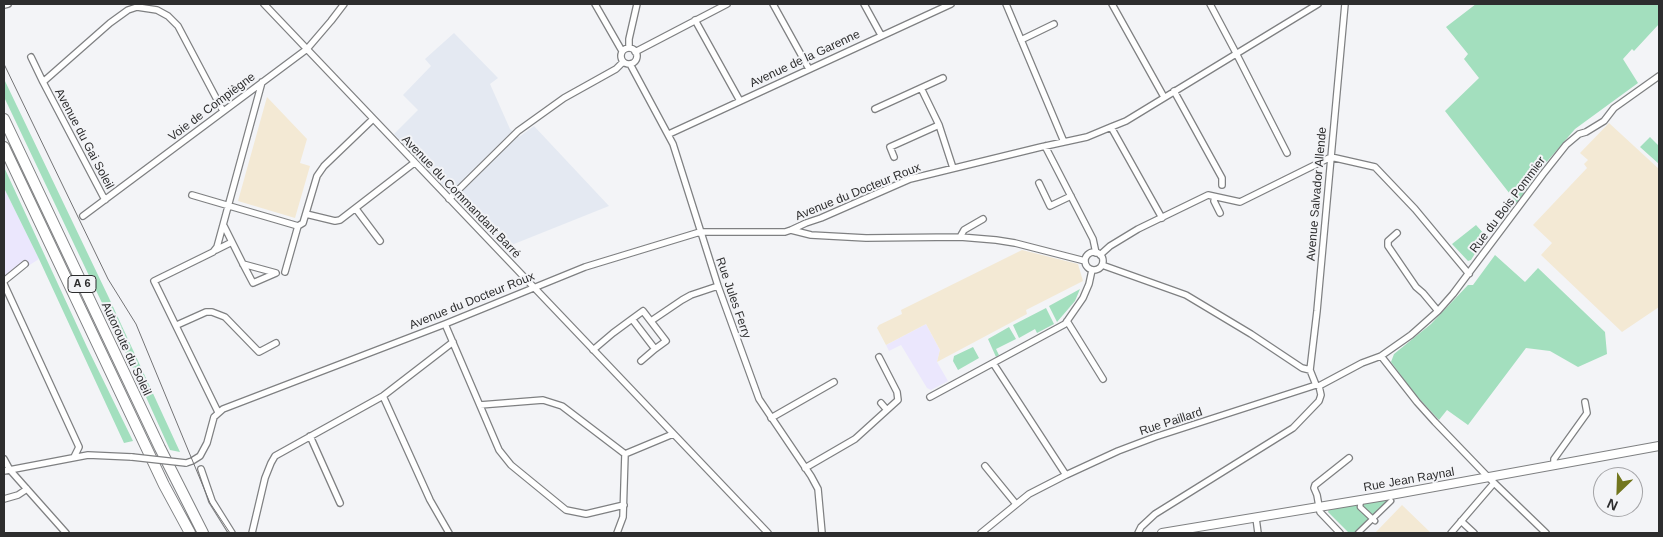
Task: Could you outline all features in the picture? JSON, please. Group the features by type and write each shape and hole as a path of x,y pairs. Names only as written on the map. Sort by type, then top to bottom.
{"highway":[{"name":"Autoroute du Soleil","path":"4,120 164,457 203,533"},
{"name":"Autoroute du Soleil","path":"4,147 164,485 190,533"}],"street":[{"path":"4,5 8,4"},
{"name":"Avenue du Commandant Barré","path":"264,4 768,533"},
{"name":"Voie de Compiègne","path":"83,216 307,48 344,4"},
{"path":"594,4 622,51 623,62"},
{"path":"629,48 629,39 638,4"},
{"path":"636,52 727,4"},
{"path":"773,4 809,69"},
{"path":"864,4 881,35"},
{"name":"Avenue de la Garenne","path":"669,134 950,4"},
{"path":"1006,4 1064,142"},
{"path":"1112,4 1164,97"},
{"path":"1210,4 1287,153"},
{"name":"Avenue du Docteur Roux","path":"218,412 224,408 615,257 700,232 785,232 910,179 1087,137 1126,121 1309,6 1318,4"},
{"name":"Avenue Salvador Allende","path":"1318,386 1310,370 1345,4"},
{"name":"Avenue du Gai Soleil","path":"105,200 43,82 110,23 128,10 137,8 157,10 168,16 178,26 223,111"},
{"path":"695,20 740,101"},
{"path":"1021,40 1054,24"},
{"path":"622,51 629,48"},
{"path":"629,48 636,52"},
{"path":"623,62 630,64 636,59 636,52"},
{"path":"31,57 43,82"},
{"path":"449,199 518,131 564,98 616,69 623,62"},
{"name":"Rue Jules Ferry","path":"630,64 673,144 718,286 756,392 818,489 822,533"},
{"name":"Rue du Bois Pommier","path":"1381,356 1411,335 1438,311 1469,274 1566,146 1579,134 1604,121 1614,108 1659,76"},
{"path":"875,109 942,78"},
{"path":"213,252 217,247 230,206 262,82"},
{"path":"921,88 938,125 953,168"},
{"path":"1174,91 1222,178 1222,185"},
{"path":"192,195 298,226 304,223 316,180 321,171 373,119"},
{"path":"894,157 890,147 938,125"},
{"path":"1112,127 1162,218"},
{"path":"1045,146 1093,239 1098,254 1103,260 1102,265 1098,269 1092,270 1085,261"},
{"path":"1085,261 1089,254 1098,254 1208,195 1240,202 1331,157 1375,167 1414,209 1469,274"},
{"path":"306,214 335,221 344,218 414,163"},
{"path":"1039,183 1050,206 1071,196"},
{"path":"1215,197 1214,201 1220,213"},
{"path":"356,209 380,241"},
{"path":"960,237 964,230 983,219"},
{"path":"224,226 243,264 253,283 276,273 243,264"},
{"path":"284,272 298,226"},
{"path":"791,230 819,235 881,238 960,237 1015,243 1085,261"},
{"path":"1397,233 1388,241 1388,246 1416,287 1438,311"},
{"path":"7,471 74,457 98,455 186,463 196,459 204,450 214,417 218,412 154,281 232,242"},
{"path":"25,264 4,282 79,447 74,457"},
{"path":"1102,265 1186,295 1302,368 1310,370"},
{"path":"930,397 1059,328 1067,321 1083,298 1092,270"},
{"path":"652,322 691,295 718,286"},
{"path":"593,350 644,311 666,342 640,361"},
{"path":"177,326 206,312 212,312 225,317 259,352 276,344"},
{"path":"632,319 655,349"},
{"path":"1067,321 1103,379"},
{"path":"445,324 499,450 511,465 566,510 586,514 624,505"},
{"path":"252,533 270,463 281,452 383,396 453,342"},
{"path":"1381,356 1417,402 1491,480 1546,533"},
{"name":"Rue Paillard","path":"981,533 1029,494 1066,475 1155,436 1318,386 1362,363 1381,356"},
{"path":"805,468 855,439 898,400 898,395 879,357"},
{"path":"993,363 1066,475"},
{"path":"771,418 834,382"},
{"path":"1138,533 1156,514 1293,428 1319,401 1321,396 1318,386"},
{"path":"383,396 430,500 448,533"},
{"path":"480,405 544,400 562,406 624,454"},
{"path":"1554,466 1554,459 1587,413 1585,402"},
{"path":"881,403 887,410"},
{"path":"624,454 673,434"},
{"path":"310,436 340,503"},
{"name":"Rue Jean Raynal","path":"1162,533 1491,480 1659,446"},
{"path":"617,533 623,517 624,454"},
{"path":"1340,533 1323,516 1318,507 1314,488 1315,485 1349,458"},
{"path":"4,459 7,471 27,489 66,533"},
{"path":"985,466 1016,504"},
{"path":"201,469 212,501 232,533"},
{"path":"1450,533 1491,480"},
{"path":"4,499 18,495 27,489"},
{"path":"1360,500 1360,507 1374,520"},
{"path":"1358,533 1374,520 1390,501"},
{"path":"1256,518 1258,533"},
{"path":"1461,521 1474,533"}],"shaded area":[{"path":"454,33 498,78 490,84 510,129 519,137 534,126 609,206 504,248 394,134 418,110 403,95 431,66 425,59"},
{"path":"267,97 307,139 300,163 310,166 295,218 238,201"},
{"path":"1609,123 1659,169 1659,307 1622,332 1541,255 1552,243 1533,225 1587,168 1584,164 1588,160 1580,153"},
{"path":"4,188 39,259 4,281"},
{"path":"1022,250 1078,264 1083,281 1026,310 1027,314 937,362 940,350 926,324 886,345 877,328 879,325 902,314 901,310"},
{"path":"926,324 940,350 937,362 948,381 931,390 927,388 901,345 889,351 886,345"},
{"path":"1402,505 1431,533 1375,533"}],"green space":[{"path":"1476,4 1659,5 1659,24 1634,51 1632,49 1623,59 1638,83 1575,129 1544,165 1517,203 1445,111 1479,78 1464,59 1468,54 1446,27"},
{"path":"4,79 109,298 180,452 170,450 4,97"},
{"path":"1650,137 1659,146 1659,164 1640,147"},
{"path":"4,167 87,347 133,441 124,443 4,188"},
{"path":"1476,225 1485,235 1477,246 1479,247 1471,260 1468,261 1452,244"},
{"path":"1495,255 1525,282 1538,268 1605,332 1607,354 1578,367 1550,351 1526,348 1468,425 1447,410 1439,420 1415,394 1391,362 1394,354 1431,324 1468,285 1473,285"},
{"path":"1080,289 1075,301 1057,322 1049,306"},
{"path":"1046,308 1054,324 1037,333 1035,329 1019,338 1013,325"},
{"path":"1009,327 1016,339 996,349 999,355 996,357 988,339"},
{"path":"973,347 979,358 958,370 953,361 954,356"},
{"path":"1387,499 1389,502 1358,533 1349,533 1328,512 1329,509"}],"tram line":[{"path":"4,64 108,279 136,324 210,503 230,533"}]}
